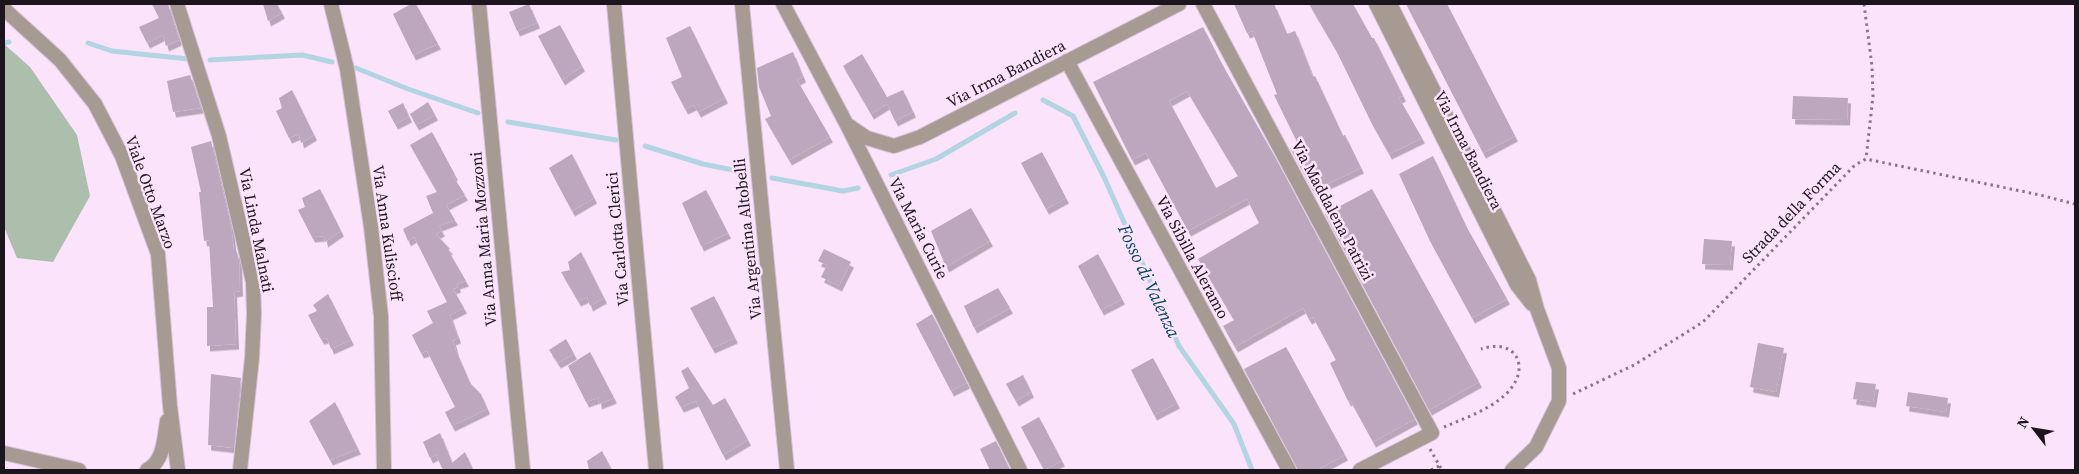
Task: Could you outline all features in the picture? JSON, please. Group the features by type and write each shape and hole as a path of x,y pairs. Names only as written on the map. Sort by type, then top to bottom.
{"street":[{"name":"Via Linda Malnati","path":"177,4 219,136 253,282 252,358 240,470"},
{"name":"Via Anna Kuliscioff","path":"331,4 347,69 371,226 381,316 384,470"},
{"name":"Via Anna Maria Mozzoni","path":"479,4 522,470"},
{"name":"Via Carlotta Clerici","path":"614,4 656,470"},
{"name":"Via Argentina Altobelli","path":"742,4 787,470"},
{"name":"Via Maria Curie","path":"783,4 848,125 1020,470"},
{"name":"Via Irma Bandiera","path":"848,125 867,138 894,146 920,137 1179,4"},
{"name":"Via Maddalena Patrizi","path":"1203,4 1428,436"},
{"name":"Via Irma Bandiera","path":"1376,4 1517,285 1536,309"},
{"name":"Via Irma Bandiera","path":"1390,4 1529,280 1536,309 1559,368 1559,401 1536,447 1512,470"},
{"name":"Viale Otto Marzo","path":"4,9 60,60 95,104 122,156 158,254 175,466"},
{"name":"Via Sibilla Aleramo","path":"1067,61 1289,470"},
{"path":"147,470 152,467 161,455 170,406"},
{"path":"1360,470 1428,436"},
{"path":"4,453 79,470"}],"path":[{"path":"1864,4 1872,66 1873,96 1866,160"},
{"name":"Strada della Forma","path":"1559,401 1634,365 1703,322 1855,165 1866,160 2040,195 2075,204"},
{"path":"1442,470 1428,436 1490,406 1506,394 1515,383 1520,366 1515,353 1506,347 1494,345 1481,349"},
{"path":"1431,470 1440,466"}],"green space":[{"path":"4,44 30,67 77,135 90,196 53,262 17,258 4,227"}],"building":[{"path":"152,4 168,4 179,40 166,46 163,35 147,43 139,27 159,18"},
{"path":"263,4 277,4 282,13 268,21"},
{"path":"411,4 416,4 438,44 413,55 393,14"},
{"path":"529,4 537,23 517,31 509,12"},
{"path":"1234,4 1274,4 1287,34 1295,31 1313,77 1315,76 1343,136 1345,135 1361,168 1313,191 1290,148 1298,144 1274,95 1277,94 1252,31 1247,33"},
{"path":"1309,4 1353,4 1372,38 1374,38 1403,96 1399,98 1422,138 1389,154 1372,124 1337,52"},
{"path":"1406,4 1447,4 1515,136 1483,153"},
{"path":"560,25 582,66 562,80 538,36"},
{"path":"690,26 725,98 698,112 694,105 685,109 671,82 682,77 666,38"},
{"path":"1203,27 1415,419 1373,442 1350,400 1348,401 1330,363 1336,360 1313,317 1309,319 1303,308 1235,347 1223,326 1234,320 1198,259 1259,223 1247,199 1188,231 1146,153 1132,160 1093,82","holes":["1187,91 1238,176 1216,188 1169,101"]},
{"path":"793,52 803,77 797,80 830,137 789,160 765,119 771,116 759,87 757,68"},
{"path":"862,54 887,97 903,90 913,112 895,121 887,104 871,114 843,66"},
{"path":"190,75 201,108 173,112 167,81"},
{"path":"292,90 314,135 301,143 299,134 289,138 276,111 282,108 279,98"},
{"path":"1793,96 1848,98 1847,120 1792,119"},
{"path":"428,102 435,115 416,125 410,114"},
{"path":"403,103 409,117 395,124 388,111"},
{"path":"432,132 455,175 453,176 465,195 446,205 455,220 439,226 442,231 436,234 450,249 448,250 466,281 457,284 458,287 453,289 464,308 450,315 458,338 453,340 470,383 481,394 487,409 452,426 445,412 455,407 427,351 421,353 412,335 433,323 427,311 447,302 414,237 408,241 403,229 433,213 426,196 437,192 410,145"},
{"path":"211,141 231,226 234,252 237,252 239,261 240,291 234,292 236,344 207,346 207,307 213,307 209,240 204,241 199,192 201,192 191,147"},
{"path":"1042,152 1066,198 1046,209 1021,163"},
{"path":"572,154 594,198 572,211 549,168"},
{"path":"1433,156 1466,226 1507,299 1472,318 1430,241 1399,174"},
{"path":"320,189 341,231 325,242 324,236 312,237 298,210 305,207 302,198"},
{"path":"1372,189 1479,382 1429,410 1325,214"},
{"path":"706,190 728,233 701,246 682,203"},
{"path":"971,208 990,241 946,267 931,231"},
{"path":"1704,239 1732,241 1730,265 1702,264"},
{"path":"824,249 851,262 839,286 821,277 827,265 818,261"},
{"path":"581,252 604,298 590,306 587,297 578,301 561,272 570,270 568,262"},
{"path":"1098,254 1122,299 1101,310 1078,266"},
{"path":"998,288 1010,308 974,328 964,306"},
{"path":"328,294 351,340 331,349 327,338 321,339 308,315 317,311 313,305"},
{"path":"714,296 735,338 712,348 690,308"},
{"path":"932,314 967,383 951,391 916,324"},
{"path":"566,339 574,354 558,363 549,350"},
{"path":"1758,343 1784,348 1776,392 1750,387"},
{"path":"1286,347 1345,455 1317,470 1298,470 1244,369"},
{"path":"590,352 614,398 599,404 598,398 586,402 568,366"},
{"path":"1153,358 1177,403 1154,415 1131,370"},
{"path":"688,367 713,405 725,398 748,440 723,455 696,401 681,407 675,397 689,388 681,371"},
{"path":"211,374 241,378 234,448 208,445"},
{"path":"1023,375 1031,392 1016,401 1006,384"},
{"path":"1856,382 1876,384 1873,402 1853,399"},
{"path":"1908,392 1948,398 1946,412 1906,406"},
{"path":"335,402 358,449 330,460 309,421"},
{"path":"1039,417 1062,461 1044,470 1021,427"},
{"path":"440,433 452,463 465,452 473,470 443,470 436,455 430,458 423,442"},
{"path":"996,441 1010,470 990,470 980,449"},
{"path":"602,451 612,470 589,470 587,461"}],"waterway":[{"name":"Fosso di Valenza","path":"4,43 9,42"},
{"name":"Fosso di Valenza","path":"88,43 112,51 188,59"},
{"name":"Fosso di Valenza","path":"210,60 302,55 332,62"},
{"name":"Fosso di Valenza","path":"356,68 408,89 478,113"},
{"name":"Fosso di Valenza","path":"1043,100 1073,116 1104,177 1179,346 1234,424 1252,470"},
{"name":"Fosso di Valenza","path":"891,175 936,159 1015,113"},
{"name":"Fosso di Valenza","path":"508,122 616,140"},
{"name":"Fosso di Valenza","path":"645,146 703,164 738,171"},
{"name":"Fosso di Valenza","path":"772,178 843,191 858,188"}]}
